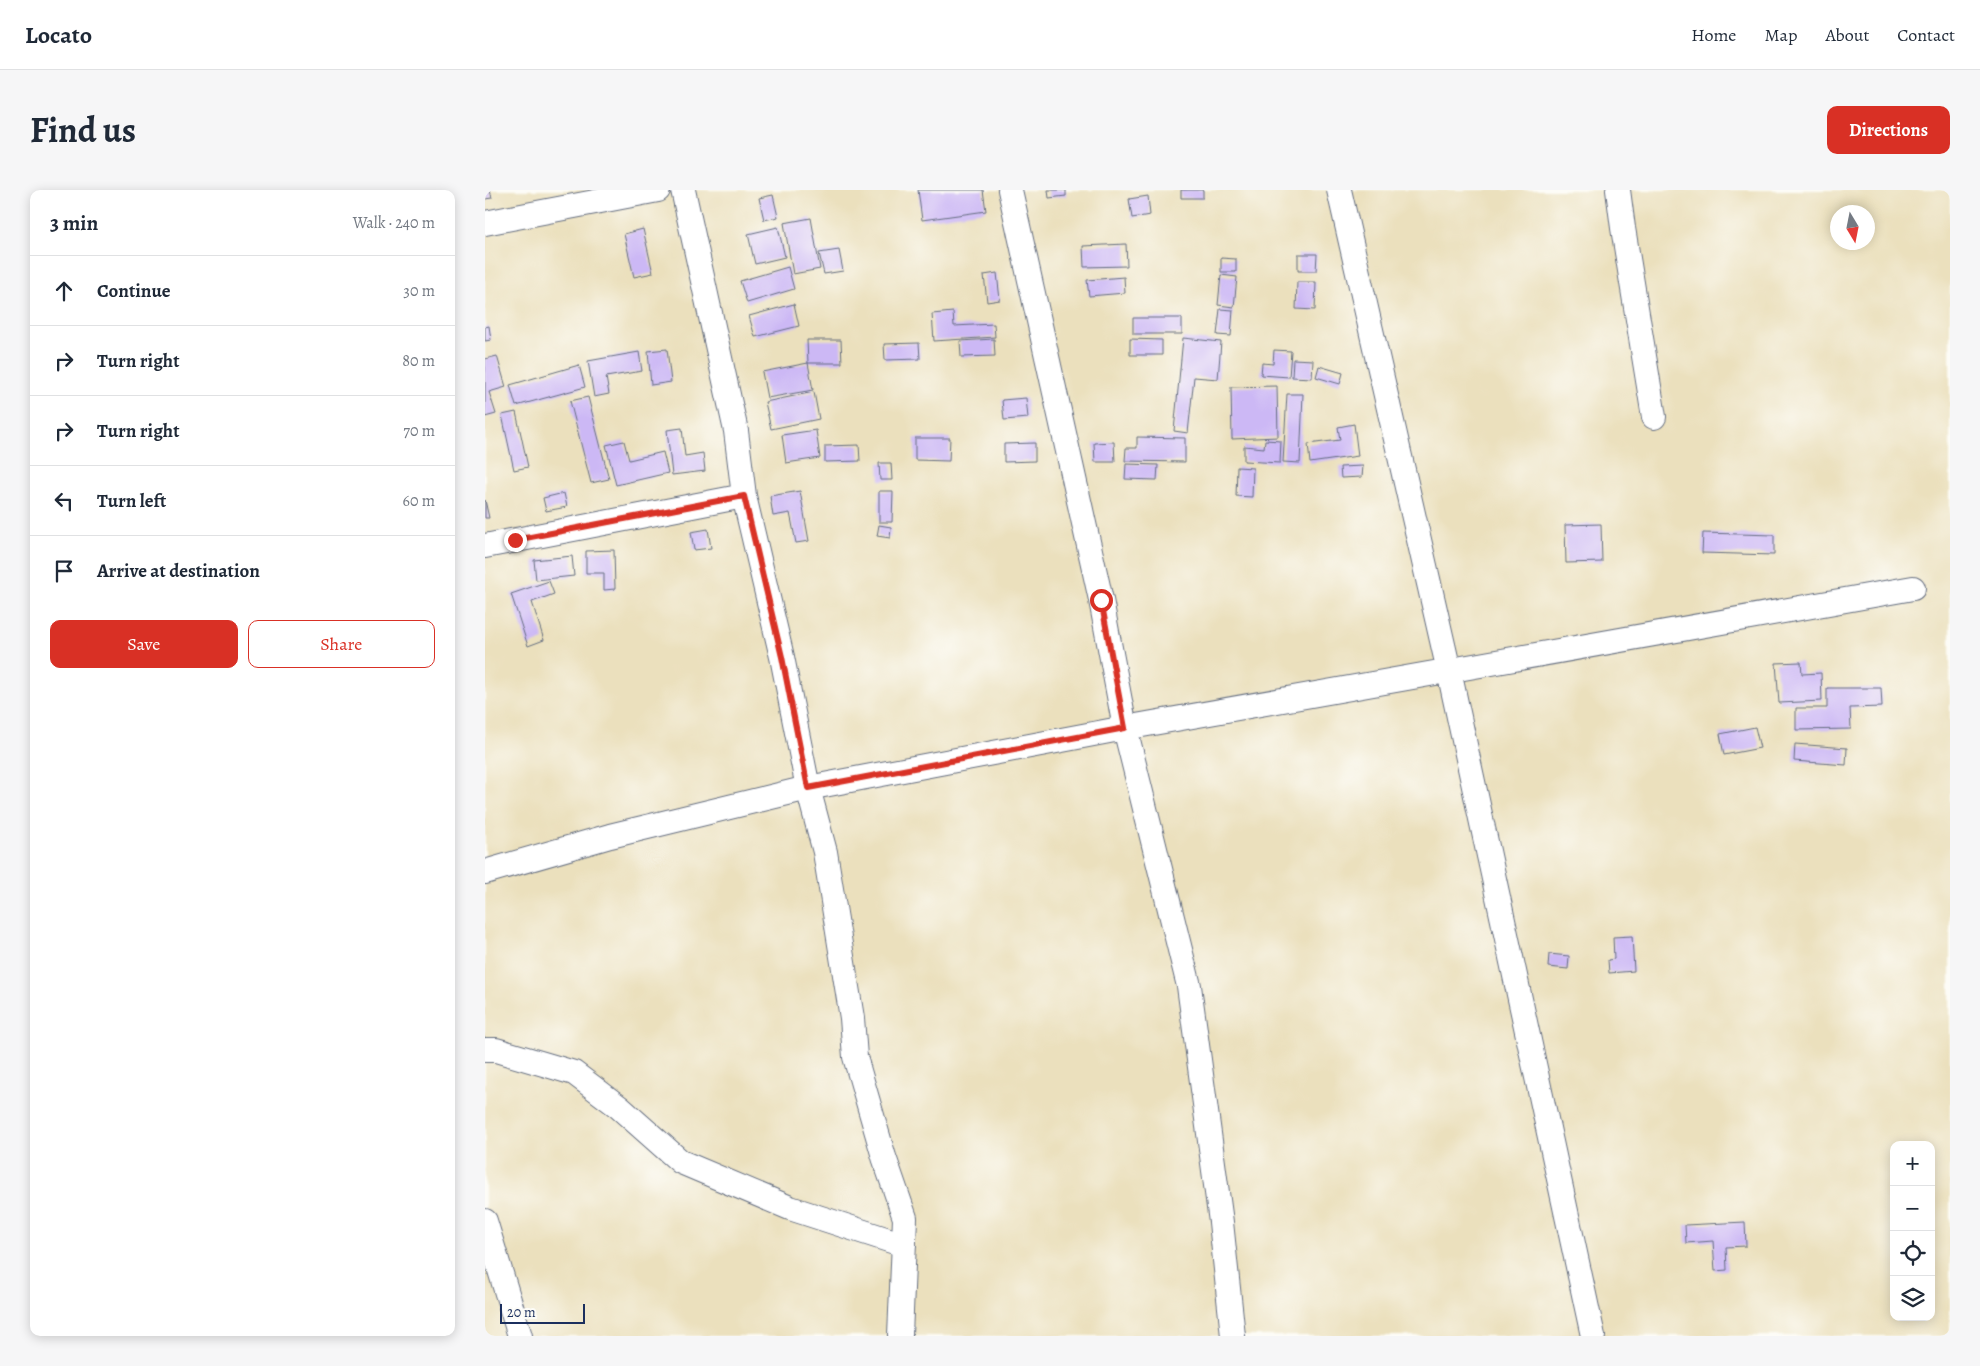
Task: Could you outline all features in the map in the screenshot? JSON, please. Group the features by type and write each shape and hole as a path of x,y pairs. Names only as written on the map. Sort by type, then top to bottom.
{"street":[{"path":"485,223 658,190"},
{"path":"683,190 736,431 744,496 782,657 808,788 825,852 852,1018 855,1057 905,1218 899,1336"},
{"path":"1010,190 1101,600 1125,728 1189,986 1221,1222 1233,1336"},
{"path":"1339,190 1449,671 1593,1336"},
{"path":"1618,190 1654,417"},
{"path":"485,546 744,496"},
{"path":"485,872 610,836 808,788 1125,728 1913,588"},
{"path":"485,1050 496,1050 573,1073 619,1107 681,1162 790,1208 904,1245"},
{"path":"485,1222 520,1336"}],"building":[{"path":"485,190 490,190 492,198 485,199"},
{"path":"918,190 983,190 986,211 922,220"},
{"path":"1048,190 1066,190 1066,196 1049,198"},
{"path":"1181,190 1203,190 1203,198 1181,198"},
{"path":"773,195 778,217 764,220 759,198"},
{"path":"1148,196 1150,215 1132,218 1129,199"},
{"path":"811,218 820,269 793,274 784,223"},
{"path":"778,227 785,257 755,264 748,234"},
{"path":"643,229 653,273 634,277 624,234"},
{"path":"1126,244 1127,266 1084,267 1083,246"},
{"path":"839,250 843,271 824,274 819,253"},
{"path":"1298,254 1317,254 1316,271 1298,271"},
{"path":"1221,258 1236,259 1236,272 1221,272"},
{"path":"788,267 794,289 747,303 740,281"},
{"path":"997,273 1000,300 987,302 984,275"},
{"path":"1221,275 1237,277 1234,307 1218,305"},
{"path":"1124,277 1125,293 1089,296 1087,280"},
{"path":"1297,282 1316,282 1315,310 1296,309"},
{"path":"794,304 799,326 755,337 749,316"},
{"path":"1220,309 1233,310 1231,336 1217,335"},
{"path":"953,312 954,326 994,324 995,337 934,341 932,314"},
{"path":"1133,318 1182,318 1182,334 1133,334"},
{"path":"489,326 491,340 485,341 485,327"},
{"path":"1183,338 1221,342 1218,379 1194,377 1188,433 1174,431"},
{"path":"994,339 995,356 961,357 960,341"},
{"path":"1130,339 1162,340 1162,355 1130,355"},
{"path":"807,340 841,340 842,363 808,363"},
{"path":"919,343 920,359 885,360 884,344"},
{"path":"667,349 671,382 651,385 648,351"},
{"path":"1274,350 1291,351 1289,377 1261,375 1262,363 1273,364"},
{"path":"639,352 642,371 606,377 609,394 594,397 588,361"},
{"path":"497,356 506,387 489,392 496,414 485,417 485,359"},
{"path":"1293,359 1313,360 1312,378 1292,377"},
{"path":"808,363 813,390 767,398 762,372"},
{"path":"579,365 585,387 516,406 510,385"},
{"path":"1319,366 1343,373 1340,384 1316,377"},
{"path":"1277,386 1278,437 1232,439 1231,387"},
{"path":"814,392 819,419 771,429 765,402"},
{"path":"1287,394 1303,394 1300,463 1283,462"},
{"path":"588,397 609,479 591,483 570,401"},
{"path":"1026,398 1028,418 1004,420 1002,400"},
{"path":"516,412 528,467 514,470 502,415"},
{"path":"1354,424 1358,456 1310,463 1308,444 1340,440 1338,427"},
{"path":"682,428 685,456 703,453 705,471 672,475 667,430"},
{"path":"816,430 820,458 786,463 782,435"},
{"path":"1137,437 1185,438 1185,462 1125,461 1126,448 1137,448"},
{"path":"915,438 950,438 949,461 915,460"},
{"path":"1265,440 1281,441 1280,463 1244,461 1244,446 1264,448"},
{"path":"624,441 629,460 663,452 668,473 616,485 606,445"},
{"path":"1114,442 1115,462 1095,462 1094,443"},
{"path":"1035,443 1035,461 1004,462 1004,444"},
{"path":"859,445 860,461 825,462 825,446"},
{"path":"879,463 891,463 892,480 880,480"},
{"path":"1126,464 1158,465 1157,480 1125,479"},
{"path":"1363,466 1362,477 1341,478 1340,467"},
{"path":"1237,467 1253,468 1252,497 1236,496"},
{"path":"800,491 809,541 796,543 790,513 773,516 770,496"},
{"path":"879,491 893,491 892,522 879,522"},
{"path":"564,493 567,507 546,511 543,498"},
{"path":"485,500 489,518 485,518"},
{"path":"1601,524 1602,562 1566,563 1565,525"},
{"path":"879,525 891,527 890,538 877,536"},
{"path":"708,529 711,548 694,550 691,532"},
{"path":"1703,533 1774,535 1774,555 1702,553"},
{"path":"614,550 615,589 604,590 604,573 586,573 586,551"},
{"path":"572,556 574,576 536,580 534,560"},
{"path":"549,581 554,594 532,602 544,640 528,646 511,594"},
{"path":"1801,662 1802,674 1821,673 1822,701 1779,703 1776,663"},
{"path":"1827,688 1881,688 1882,707 1850,708 1851,729 1796,730 1796,708 1827,708"},
{"path":"1755,727 1760,748 1724,755 1720,734"},
{"path":"1795,744 1847,748 1846,765 1794,761"},
{"path":"1632,936 1634,971 1609,973 1608,960 1614,959 1613,937"},
{"path":"1549,954 1569,956 1568,969 1548,967"},
{"path":"1745,1222 1746,1246 1726,1247 1727,1270 1715,1271 1713,1241 1686,1243 1685,1225"}],"route":[{"path":"515,540 744,496 782,657 808,788 1125,728 1101,600"}]}
